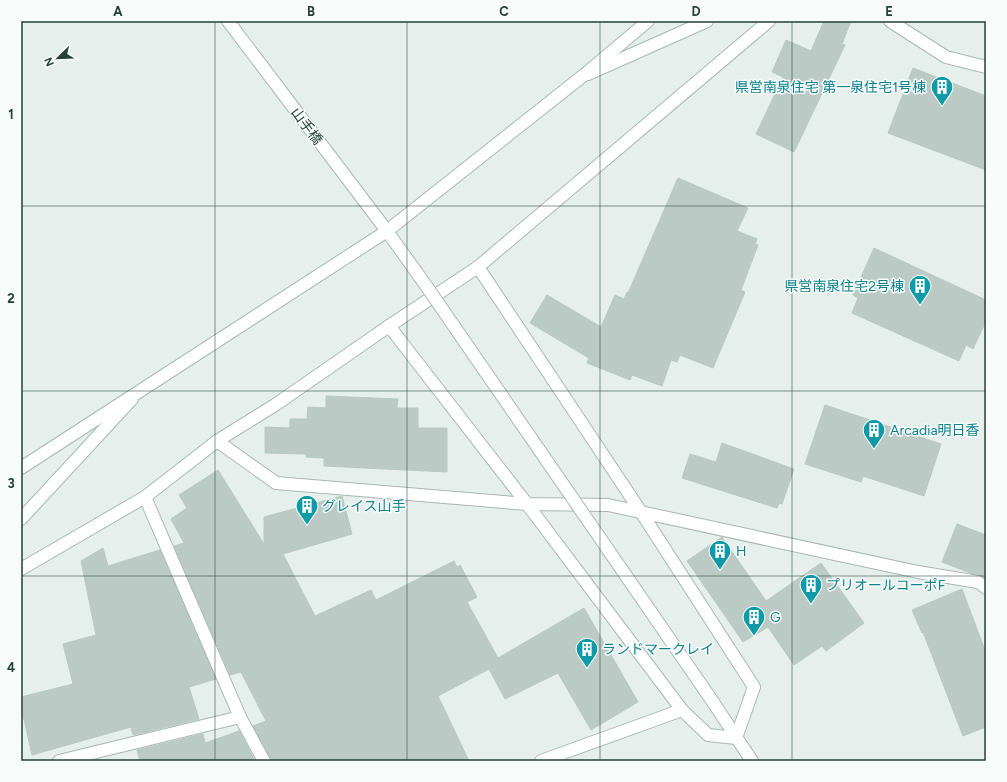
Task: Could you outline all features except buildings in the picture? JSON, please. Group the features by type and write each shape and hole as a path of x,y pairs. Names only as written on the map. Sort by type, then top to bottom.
{"street":[{"name":"山手橋","path":"228,21 387,231 427,287 752,761"},
{"path":"21,468 387,231 584,75 648,21"},
{"path":"584,75 707,21"},
{"path":"21,569 145,497 217,441 275,405 389,326 478,267 769,21"},
{"path":"890,21 946,57 986,67"},
{"path":"389,326 527,504 682,710 708,735 736,738 754,687 478,267"},
{"path":"21,519 136,394"},
{"path":"217,441 276,484 527,504 608,505 918,572 978,582 986,588"},
{"path":"145,497 240,717 264,761"},
{"path":"542,761 682,710"},
{"path":"59,761 240,717"}],"place":[{"name":"県営南泉住宅 第一泉住宅1号棟","path":"942,106"},
{"name":"県営南泉住宅2号棟","path":"920,306"},
{"name":"Arcadia明日香","path":"874,450"},
{"name":"グレイス山手","path":"307,526"},
{"name":"H","path":"720,570"},
{"name":"プリオールコーポF","path":"811,604"},
{"name":"G","path":"754,636"},
{"name":"ランドマークレイ","path":"587,668"}]}
